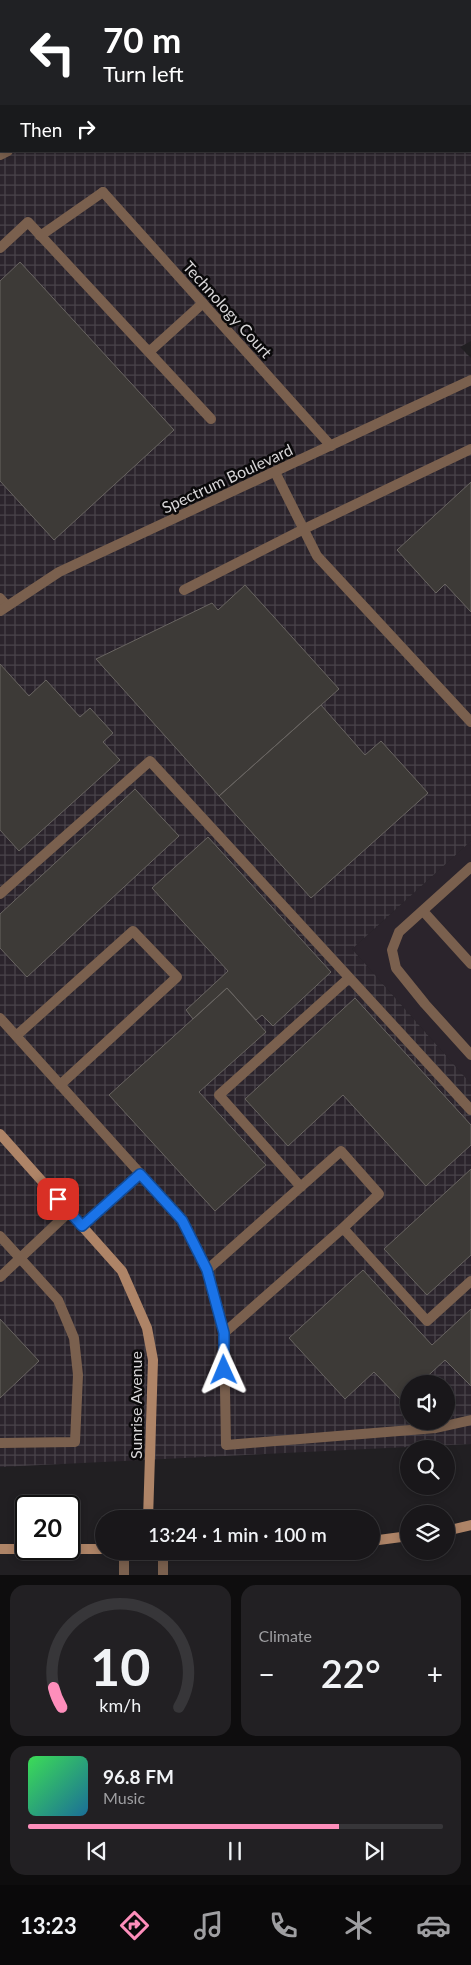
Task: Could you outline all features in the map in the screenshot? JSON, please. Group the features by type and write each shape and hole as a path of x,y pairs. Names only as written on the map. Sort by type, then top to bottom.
{"street":[{"name":"Technology Court","path":"40,236 103,192 331,446"},
{"path":"0,248 28,222 211,419"},
{"path":"149,352 203,303"},
{"name":"Spectrum Boulevard","path":"2,605 59,572 471,380"},
{"path":"184,590 304,529 471,449"},
{"path":"275,472 318,556 471,722"},
{"path":"0,894 150,761 471,1110"},
{"path":"471,867 399,932 392,950 396,968 425,1004 471,1055"},
{"path":"423,911 471,964"},
{"path":"16,1036 133,930 176,977 60,1085"},
{"path":"300,1187 219,1095 349,978"},
{"path":"0,1018 182,1220 207,1270 224,1333 226,1445 436,1428 471,1420"},
{"name":"Sunrise Avenue","path":"0,1134 122,1271 147,1328 154,1360 148,1510"},
{"path":"207,1270 341,1151 380,1194 224,1333"},
{"path":"82,1226 140,1174"},
{"path":"0,1277 69,1212"},
{"path":"342,1228 427,1321 471,1281"},
{"path":"0,1236 58,1300 74,1338 78,1375 75,1442 0,1443"},
{"path":"455,1529 471,1526"},
{"path":"380,1540 400,1537"},
{"path":"0,1549 95,1549"},
{"path":"124,1560 124,1575"},
{"path":"163,1560 163,1575"}],"shaded area":[{"path":"0,152 471,152 471,341 460,347 471,358 471,841 352,949 471,1084 471,1444 455,1445 455,1440 400,1440 400,1447 0,1467"},
{"path":"471,841 471,1084 352,949"}],"building":[{"path":"20,262 174,430 54,540 0,481 0,281"},
{"path":"471,482 471,612 445,584 436,593 397,550"},
{"path":"245,585 339,689 219,796 96,659 212,603 218,610"},
{"path":"0,664 29,696 46,680 80,717 90,708 113,733 103,742 120,760 19,851 0,830"},
{"path":"321,705 365,755 381,741 428,793 311,898 219,796"},
{"path":"135,789 179,836 27,977 0,948 0,914"},
{"path":"208,837 331,972 273,1026 262,1015 256,1020 227,988 193,1019 186,1010 228,971 152,888"},
{"path":"227,988 266,1032 199,1092 266,1165 215,1211 109,1095"},
{"path":"355,998 471,1125 471,1145 426,1186 343,1095 288,1146 245,1099"},
{"path":"471,1169 471,1255 427,1295 384,1249"},
{"path":"363,1270 432,1345 471,1309 471,1386 445,1360 429,1375 400,1375 400,1399 374,1372 345,1399 289,1338"},
{"path":"0,1319 39,1361 0,1398"}],"route":[{"path":"58,1199 82,1226 140,1174 182,1220 207,1270 224,1333 224,1370"}]}
